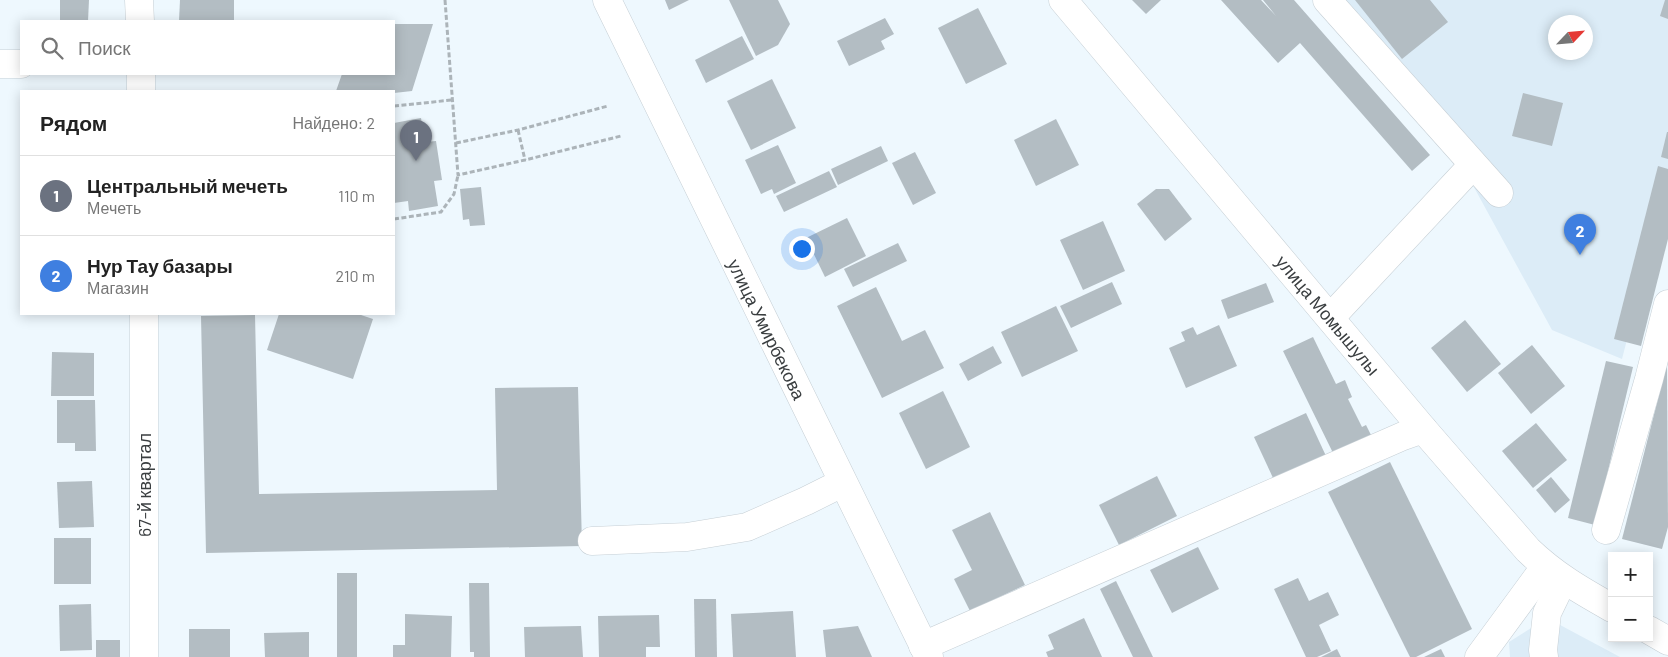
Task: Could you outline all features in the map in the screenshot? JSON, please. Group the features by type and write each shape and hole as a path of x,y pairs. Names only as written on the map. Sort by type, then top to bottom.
{"street":[{"path":"139,0 140,20"},
{"name":"улица Умирбекова","path":"606,0 926,652"},
{"name":"улица Момышулы","path":"1063,0 1528,550 1554,573 1608,606"},
{"path":"1326,0 1499,193"},
{"path":"0,64 20,64"},
{"path":"141,75 141,90"},
{"path":"1331,317 1473,165"},
{"path":"1606,530 1649,379 1668,304"},
{"name":"67-й квартал","path":"144,315 144,657"},
{"path":"926,652 1394,440 1424,429"},
{"path":"592,541 687,537 747,527 842,483"},
{"path":"1480,657 1554,573"},
{"path":"1544,657 1547,613 1554,573"},
{"path":"1653,632 1668,641"}],"path":[{"path":"395,219 441,212 454,194 458,175 445,0"},
{"path":"395,106 452,100"},
{"path":"456,143 518,130 608,106"},
{"path":"518,130 525,160"},
{"path":"458,175 621,136"}],"shaded area":[{"path":"1323,0 1668,0 1668,180 1622,359 1552,330 1458,158"},
{"path":"1547,618 1620,657 1510,657 1509,642"}],"building":[{"path":"60,0 89,0 88,20 60,20"},
{"path":"180,0 234,0 234,20 179,20"},
{"path":"665,0 689,0 669,10"},
{"path":"729,0 778,0 790,24 778,45 756,56"},
{"path":"1132,0 1161,0 1146,14"},
{"path":"1221,0 1261,0 1276,16 1263,0 1294,0 1430,155 1412,171 1300,43 1278,63"},
{"path":"1355,0 1430,0 1448,22 1402,59"},
{"path":"1665,0 1668,0 1668,19 1660,16"},
{"path":"978,8 1007,64 966,84 938,28"},
{"path":"885,18 894,34 881,41 885,49 849,66 837,41"},
{"path":"395,24 433,24 412,91 395,93 395,90 336,90 342,75 395,75"},
{"path":"742,36 754,59 706,83 695,60"},
{"path":"772,79 796,128 751,150 727,101"},
{"path":"1523,93 1563,103 1552,146 1512,136"},
{"path":"421,118 425,142 436,141 442,180 434,181 438,206 409,211 408,201 395,203 395,123"},
{"path":"1056,119 1079,165 1036,186 1014,140"},
{"path":"1668,132 1668,159 1661,157"},
{"path":"778,145 796,183 774,194 772,189 761,194 745,160"},
{"path":"881,146 888,161 838,185 831,169"},
{"path":"915,152 936,193 913,205 892,163"},
{"path":"1658,166 1668,169 1668,239 1641,346 1614,339"},
{"path":"829,171 837,187 784,212 776,196"},
{"path":"481,187 485,225 470,226 469,219 463,220 460,189"},
{"path":"1156,189 1169,189 1192,219 1165,241 1137,204"},
{"path":"847,218 866,256 825,277 806,238"},
{"path":"1103,221 1125,271 1083,290 1060,240"},
{"path":"898,243 907,261 853,287 844,269"},
{"path":"1112,282 1122,304 1071,328 1060,306"},
{"path":"1266,283 1274,302 1228,319 1221,300"},
{"path":"876,287 902,341 925,330 944,368 882,398 837,306"},
{"path":"1056,306 1078,351 1022,377 1001,332"},
{"path":"255,315 259,494 497,490 495,388 578,387 582,546 206,553 201,316"},
{"path":"279,315 361,315 373,319 353,379 267,350"},
{"path":"1465,320 1501,364 1467,392 1431,348"},
{"path":"1219,325 1237,366 1186,388 1169,348 1185,341 1181,332 1193,327 1197,335"},
{"path":"1313,337 1336,384 1345,380 1352,397 1348,399 1362,427 1366,425 1375,443 1334,455 1283,351"},
{"path":"1532,345 1565,386 1531,414 1498,373"},
{"path":"993,346 1002,363 968,381 959,364"},
{"path":"52,352 94,353 94,396 51,396"},
{"path":"1606,361 1633,367 1595,525 1568,518"},
{"path":"1667,364 1668,527 1662,549 1622,539"},
{"path":"943,391 970,447 926,469 899,413"},
{"path":"57,400 95,400 96,451 75,451 75,443 57,443"},
{"path":"1306,413 1326,456 1274,480 1254,437"},
{"path":"1536,423 1567,460 1533,488 1502,451"},
{"path":"1390,462 1472,629 1416,657 1410,657 1328,492"},
{"path":"1157,476 1177,516 1119,545 1099,505"},
{"path":"1551,477 1570,500 1555,513 1536,490"},
{"path":"92,481 94,527 59,528 57,482"},
{"path":"990,512 1025,585 970,611 954,579 972,570 952,530"},
{"path":"54,538 91,538 91,584 54,584"},
{"path":"1198,547 1219,589 1172,613 1150,570"},
{"path":"337,573 357,573 357,657 337,657"},
{"path":"1298,578 1309,601 1328,592 1339,615 1319,625 1331,651 1317,657 1306,657 1274,589"},
{"path":"1116,581 1153,657 1133,657 1100,589"},
{"path":"469,583 489,583 490,657 474,657 474,652 470,652"},
{"path":"694,599 716,599 717,657 695,657"},
{"path":"91,604 92,650 60,651 59,605"},
{"path":"793,611 796,657 733,657 731,614"},
{"path":"405,614 452,616 451,657 393,657 393,645 405,645"},
{"path":"659,615 660,647 646,647 646,657 599,657 598,616"},
{"path":"1084,618 1102,657 1048,657 1046,652 1054,649 1048,635"},
{"path":"581,626 583,657 525,657 524,627"},
{"path":"858,626 872,657 826,657 823,630"},
{"path":"189,629 230,629 230,657 189,657"},
{"path":"309,632 309,657 265,657 264,633"},
{"path":"96,640 120,640 120,657 96,657"},
{"path":"1337,649 1341,657 1321,657"},
{"path":"1441,649 1445,657 1424,657"}],"place":[{"name":"Центральный мечеть","path":"416,161"},
{"name":"Нур Тау базары","path":"1580,255"}]}
